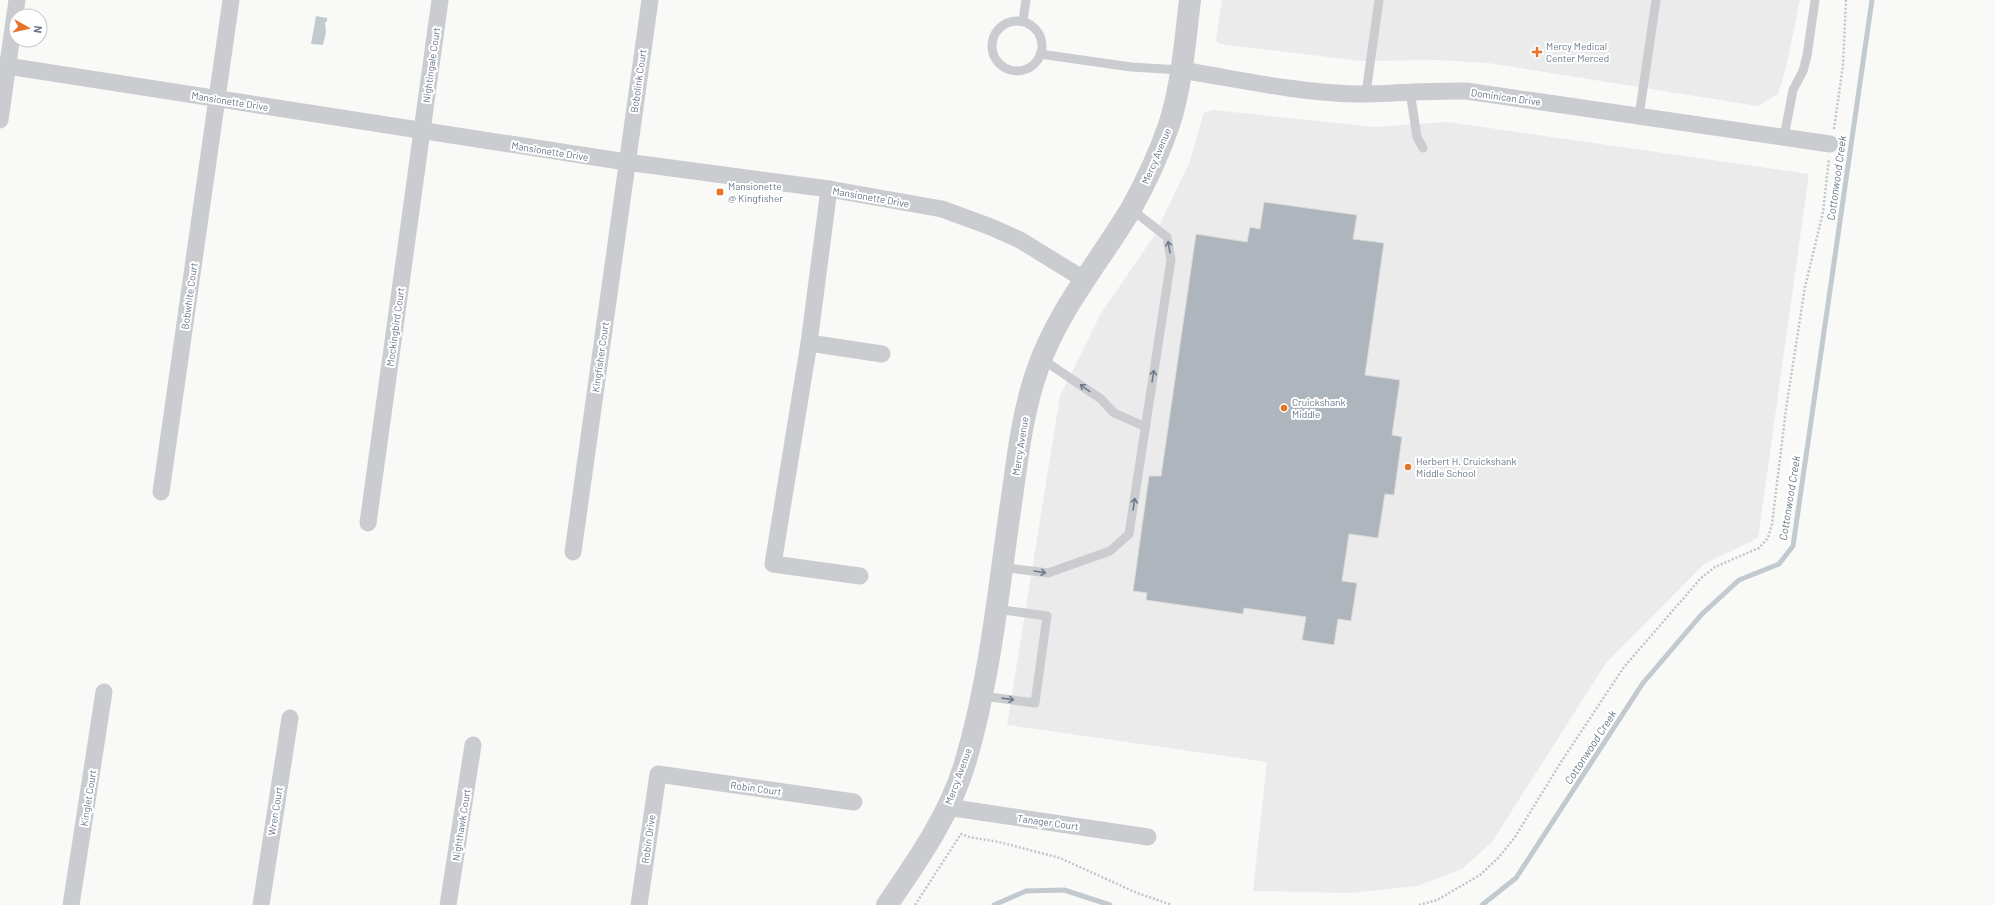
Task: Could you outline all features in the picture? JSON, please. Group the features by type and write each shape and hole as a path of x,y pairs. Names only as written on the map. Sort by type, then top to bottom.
{"street":[{"path":"0,120 4,66 17,0"},
{"name":"Bobwhite Court","path":"162,492 231,0"},
{"name":"Nightingale Court","path":"422,131 440,0"},
{"name":"Bobolink Court","path":"626,162 650,0"},
{"name":"Mercy Avenue","path":"887,905 918,860 947,807 966,762 982,696 1023,421 1042,359 1057,327 1085,280 1131,209 1152,169 1170,123 1181,70 1190,0"},
{"name":"Mansionette Drive","path":"4,66 626,162 829,190 942,209 991,227 1020,240 1085,280"},
{"name":"Dominican Drive","path":"1181,70 1290,88 1366,93 1466,91 1830,144"},
{"name":"Mockingbird Court","path":"368,523 422,131"},
{"name":"Kingfisher Court","path":"573,552 626,162"},
{"path":"829,190 809,343 773,564 860,576"},
{"path":"809,343 882,354"},
{"name":"Kinglet Court","path":"71,905 104,692"},
{"name":"Wren Court","path":"261,905 290,718"},
{"name":"Nighthawk Court","path":"448,905 473,745"},
{"name":"Robin Court","path":"658,774 854,802"},
{"name":"Robin Drive","path":"639,905 658,774"},
{"name":"Tanager Court","path":"947,807 1148,837"}],"lane":[{"path":"1023,21 1026,0"},
{"path":"1366,93 1379,0"},
{"path":"1639,116 1656,0"},
{"path":"1784,137 1793,90 1803,71 1807,56 1815,0"},
{"path":"1023,21 1037,30 1042,45 1040,54 1034,64 1022,70 1014,71 1006,69 999,64 994,57 992,40 995,33 1007,22 1023,21"},
{"path":"1040,54 1131,68 1181,70"},
{"path":"1410,91 1417,137 1423,148"},
{"path":"1001,567 1048,573 1110,551 1129,534 1171,260 1167,237 1131,209"},
{"path":"1042,359 1101,399 1114,413 1146,427"},
{"path":"982,696 1035,703 1047,616 995,609"}],"path":[{"path":"1420,905 1437,900 1480,875 1499,857 1515,837 1607,690 1624,667 1701,578 1715,567 1759,548 1768,538 1772,524 1786,409 1805,287 1823,212 1830,144 1836,121 1843,65 1846,0"},
{"path":"915,905 961,834 1060,858 1137,893 1172,905"}],"shaded area":[{"name":"Mercy Medical Center Merced","path":"1222,0 1800,0 1786,68 1778,94 1758,106 1488,63 1437,60 1361,61 1220,44 1216,41"},
{"path":"316,16 327,18 327,22 325,22 326,32 323,45 311,44"},
{"name":"Herbert H. Cruickshank Middle School","path":"1214,110 1374,127 1448,122 1809,174 1758,538 1704,564 1606,663 1492,842 1462,869 1417,886 1351,893 1253,891 1267,762 1007,725 1060,396 1100,315 1154,236 1189,164 1204,112"}],"building":[{"name":"Cruickshank Middle","path":"1264,202 1357,215 1353,239 1384,243 1365,375 1400,380 1392,435 1402,437 1394,495 1385,494 1378,538 1349,534 1342,581 1357,583 1351,621 1338,619 1334,645 1302,640 1306,617 1244,608 1243,614 1146,600 1147,593 1133,591 1149,476 1161,476 1196,234 1247,242 1250,227 1260,229"}],"waterway":[{"name":"Cottonwood Creek","path":"1482,905 1516,878 1643,683 1702,614 1739,580 1779,564 1793,546 1872,0"},
{"name":"Cottonwood Creek","path":"994,905 1026,891 1064,890 1110,905"}],"place":[{"name":"Mercy Medical Center Merced","path":"1537,52"},
{"name":"Mansionette @ Kingfisher","path":"720,192"},
{"name":"Cruickshank Middle","path":"1284,408"},
{"name":"Herbert H. Cruickshank Middle School","path":"1408,467"}]}
